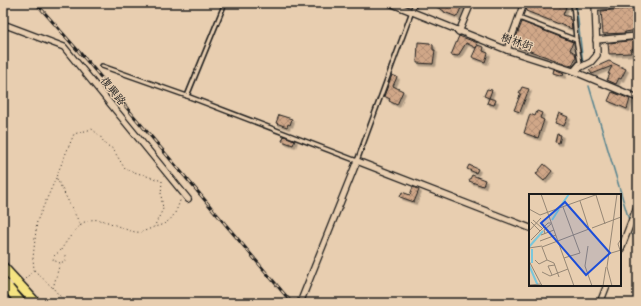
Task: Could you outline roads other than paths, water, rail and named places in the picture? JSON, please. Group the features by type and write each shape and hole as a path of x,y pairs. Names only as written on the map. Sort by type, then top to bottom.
{"main road":[{"path":"3,267 36,303"},
{"path":"5,284 21,303"}],"street":[{"name":"樹林街","path":"390,3 459,32 507,50 573,71 638,98"},
{"path":"459,32 471,3"},
{"path":"507,50 524,3"},
{"path":"573,71 591,62 597,55 596,5 638,4"},
{"name":"復興路","path":"3,24 64,47 188,199"},
{"path":"596,40 638,36"},
{"path":"300,303 357,161 529,228"},
{"path":"621,248 638,204"},
{"path":"3,296 5,284 17,282"},
{"path":"600,303 607,286"}],"lane":[{"path":"187,96 225,3"},
{"path":"102,66 187,96 357,161 415,3"},
{"path":"573,3 576,40 580,62 573,71"},
{"path":"519,18 576,40"}],"waterway":[{"path":"576,3 583,64"},
{"path":"589,86 629,220"},
{"path":"633,233 638,251"}],"railway":[{"path":"36,3 88,62 292,303"}]}
